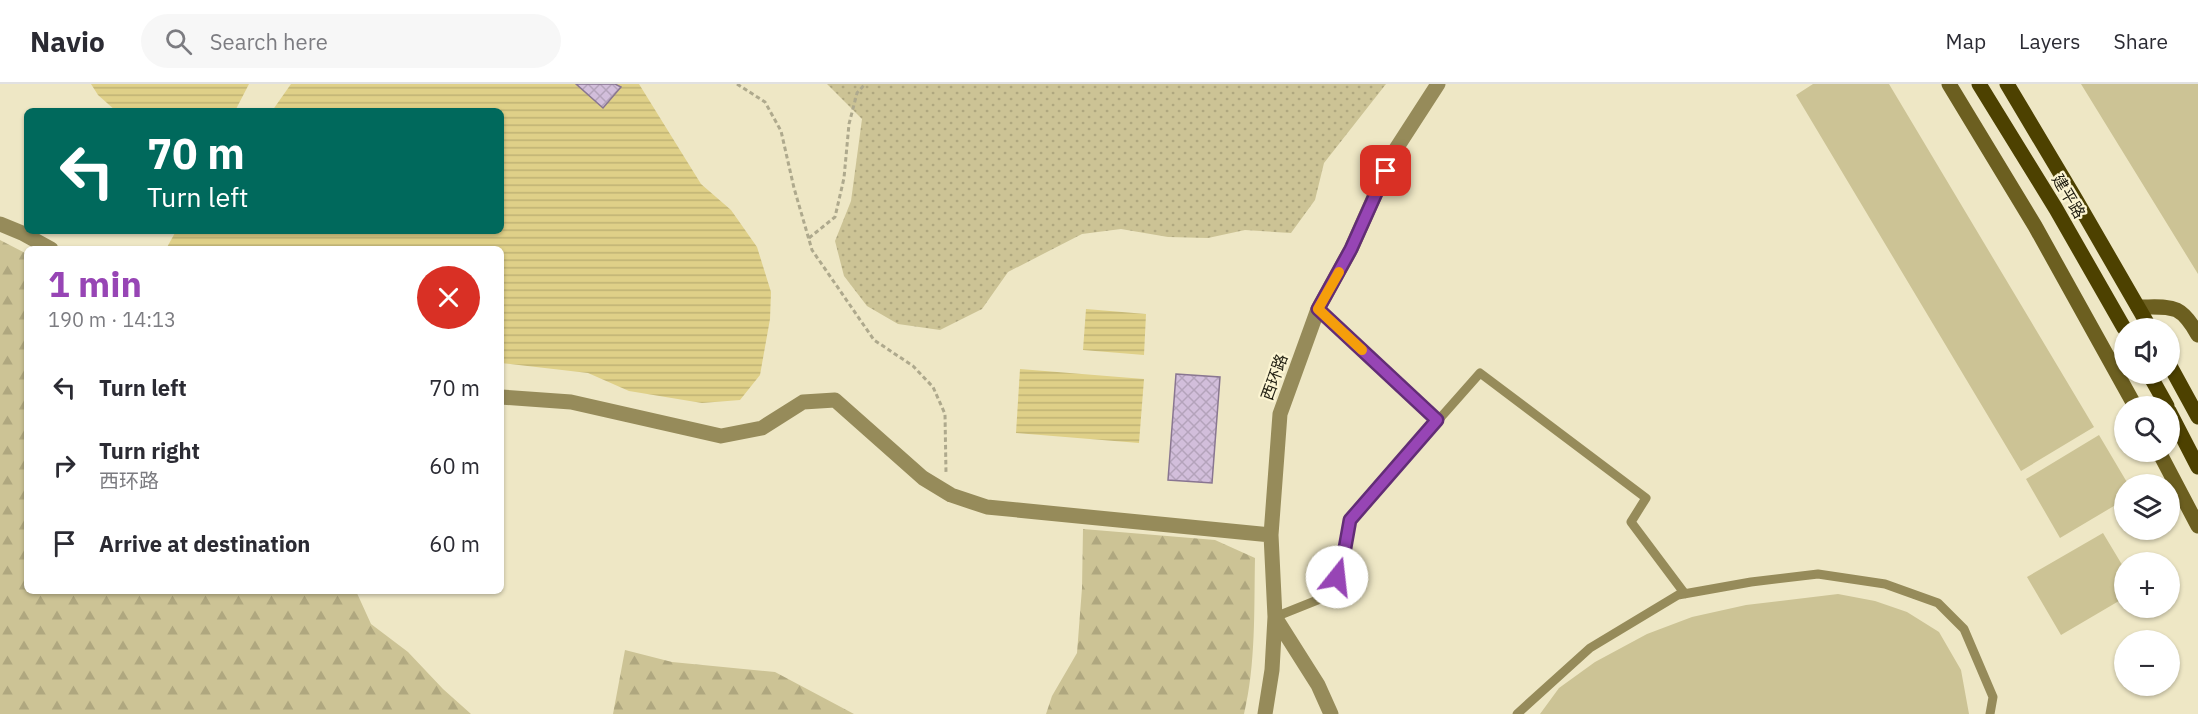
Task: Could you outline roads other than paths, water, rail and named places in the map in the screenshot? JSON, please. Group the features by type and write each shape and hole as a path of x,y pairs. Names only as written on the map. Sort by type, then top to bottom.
{"main road":[{"name":"建平路","path":"1979,84 2056,209 2118,318"},
{"name":"建平路","path":"2007,84 2144,318"},
{"path":"2180,384 2198,417"},
{"path":"2180,432 2198,467"}],"street":[{"name":"西环路","path":"1265,714 1272,670 1275,617 1270,535 1280,414 1318,309 1351,249 1394,152 1438,84"},
{"path":"1949,84 2035,226 2129,396"},
{"path":"0,224 46,246"},
{"path":"2138,307 2171,307 2188,318 2198,335"},
{"path":"504,397 571,402 721,436 762,428 802,402 835,400 923,478 945,491 987,507 1270,535"},
{"path":"2164,462 2198,526"},
{"path":"1275,617 1318,685 1330,714"}],"lane":[{"path":"1318,309 1437,420"},
{"path":"1275,617 1330,595 1343,559 1350,520 1480,373 1646,498 1631,522 1685,594"},
{"path":"1517,714 1590,648 1678,595 1751,582 1818,574 1885,584 1938,603 1965,629 1993,697 1990,714"}]}
